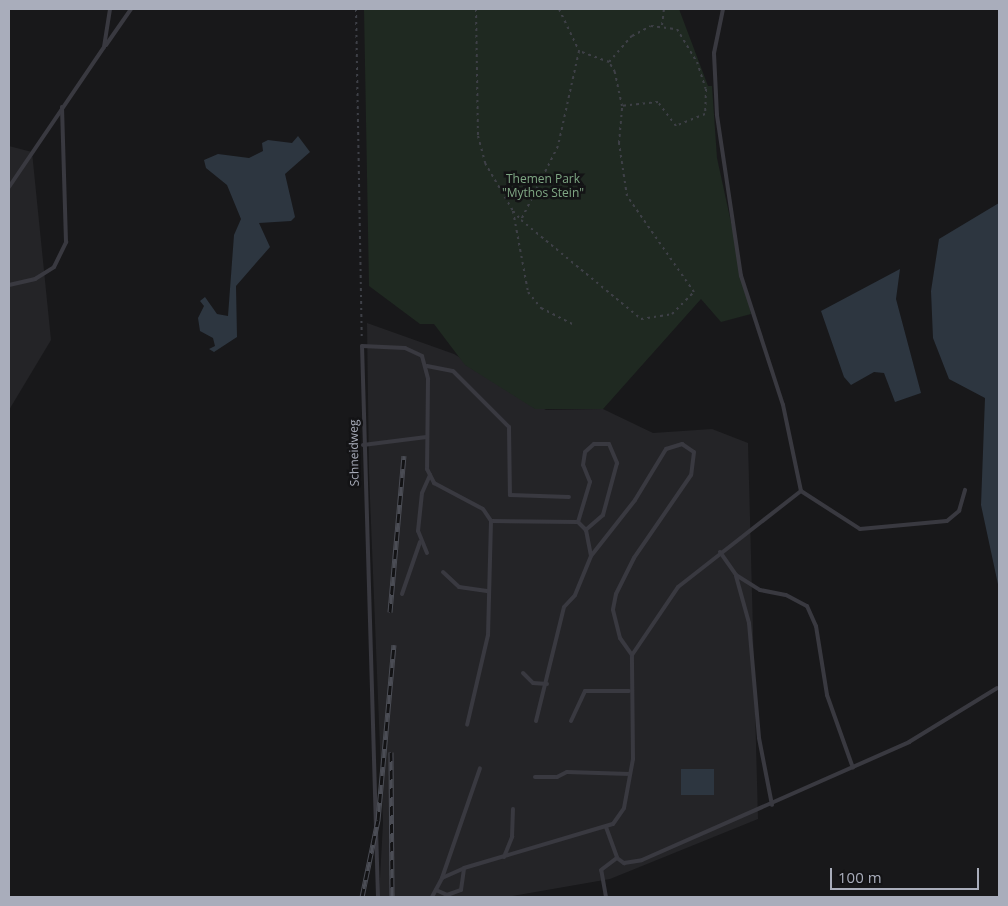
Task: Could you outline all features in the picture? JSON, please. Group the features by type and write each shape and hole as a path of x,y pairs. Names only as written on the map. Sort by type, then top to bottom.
{"lane":[{"path":"104,47 110,9"},
{"path":"9,187 62,107 131,9"},
{"path":"723,9 714,53 717,115 741,276 784,405 801,490 860,529 947,521 959,511 965,490"},
{"path":"9,285 35,279 54,267 66,242 62,107"},
{"path":"362,346 405,348 422,356 427,366 426,437 430,476 434,483 483,509 491,521 488,635 467,725"},
{"name":"Schneidweg","path":"362,346 363,445 378,897"},
{"path":"427,366 452,371 505,420 512,442 510,495 569,497"},
{"path":"363,445 426,437"},
{"path":"578,522 590,482 583,464 585,452 594,444 609,444 617,463 603,515 586,530"},
{"path":"536,721 547,684 564,607 575,595 591,556 635,500 666,449 682,444 694,452 691,475 634,558 616,594 613,610 620,638 632,655"},
{"path":"402,594 420,542 422,493 430,476"},
{"path":"442,878 464,868 606,827 624,808 630,774 629,692 632,655 678,587 801,490"},
{"path":"491,521 578,522 586,530 591,556"},
{"path":"420,542 427,553"},
{"path":"720,552 736,575 749,623 759,738 772,805"},
{"path":"443,572 459,587 489,591"},
{"path":"736,575 760,590 786,595 807,606 816,626 827,695 853,768"},
{"path":"523,673 533,683 547,684"},
{"path":"606,827 616,858 624,863 642,860 772,805 909,742 997,688"},
{"path":"572,721 585,691 629,692"},
{"path":"432,897 442,878 480,768"},
{"path":"535,777 558,777 567,772 630,774"},
{"path":"504,857 512,837 513,809"},
{"path":"606,897 601,870 616,858"},
{"path":"436,890 447,895 461,890 464,868"}],"path":[{"path":"356,9 362,346"},
{"path":"476,9 478,136 484,163 513,211 521,220 642,319 672,314 694,292 628,196 619,143 622,106 615,72 608,62 579,51"},
{"path":"521,220 558,146 579,51 559,9"},
{"path":"662,25 664,9"},
{"path":"608,62 632,36 662,25 684,35 697,62 706,89 705,114 676,126 658,102 622,106"},
{"path":"513,211 528,292 541,308 573,324"}],"shaded area":[{"path":"298,136 310,152 285,174 295,217 291,221 259,223 270,247 236,286 237,337 214,352 209,349 215,346 213,338 200,331 198,318 204,306 200,301 205,297 217,314 228,316 234,235 241,219 227,185 206,168 204,160 218,154 249,158 263,151 262,143 268,140 292,143"},
{"path":"9,146 32,152 51,340 9,410"},
{"path":"999,203 999,589 981,505 985,398 949,379 933,338 931,291 939,239"},
{"path":"900,269 896,299 921,393 895,402 884,373 874,372 851,385 844,377 821,311"},
{"path":"367,323 454,354 546,410 603,409 653,433 712,429 748,443 758,819 610,879 507,897 379,897 383,823 369,473"},
{"path":"681,769 714,769 714,795 681,795"}],"green space":[{"name":"Themen Park \"Mythos Stein\"","path":"364,9 679,9 708,86 712,86 717,158 751,314 721,322 701,299 603,409 535,409 465,365 434,324 420,324 369,286"}],"railway":[{"path":"390,612 404,456"},
{"path":"362,897 378,820 394,645"},
{"path":"391,752 392,897"}]}
